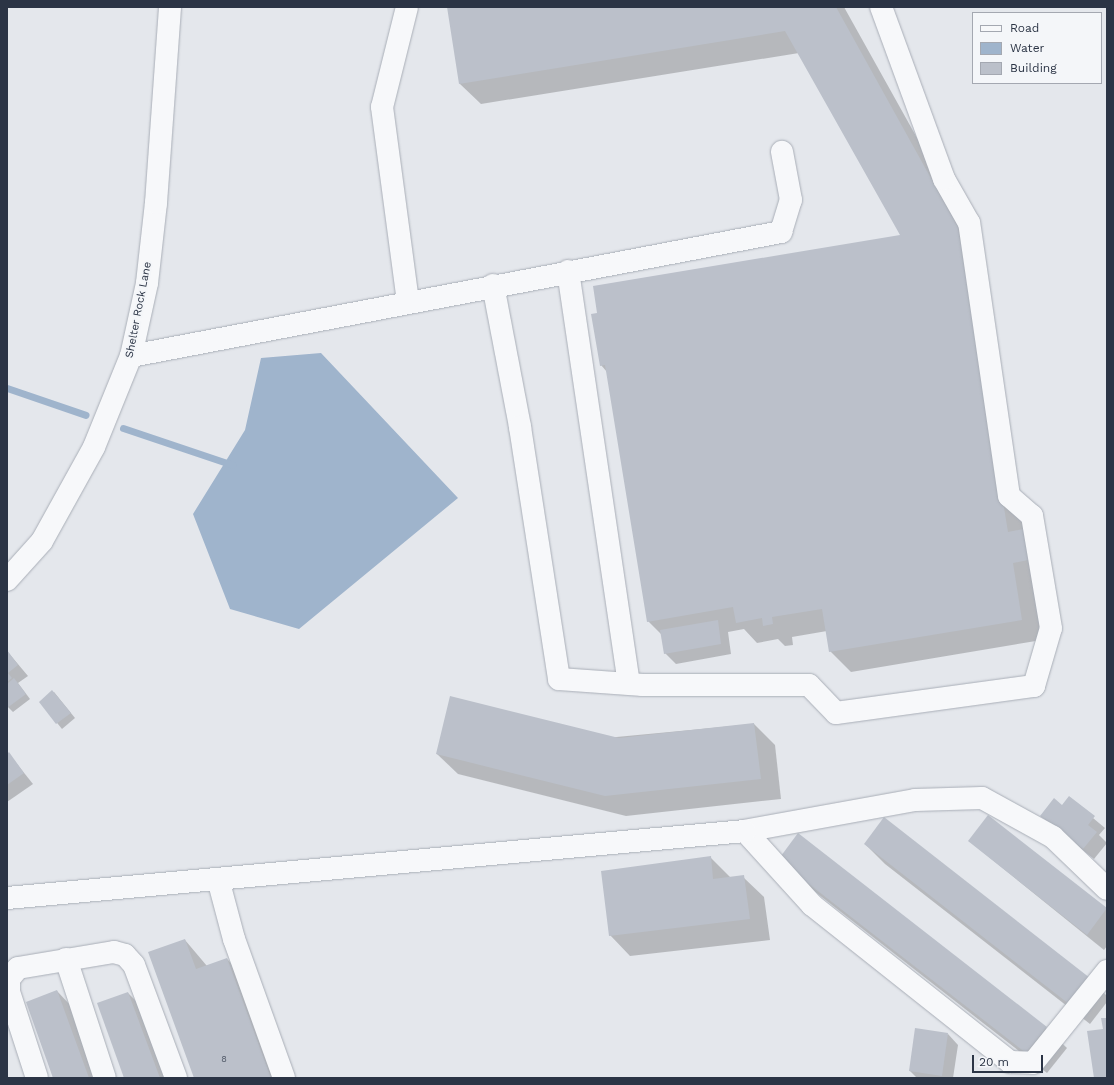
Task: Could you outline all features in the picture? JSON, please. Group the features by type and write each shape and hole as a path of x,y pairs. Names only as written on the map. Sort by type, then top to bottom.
{"street":[{"name":"Shelter Rock Lane","path":"7,580 42,541 94,447 131,356 146,283 156,202 170,7"},
{"path":"407,7 382,107 408,302"},
{"path":"493,285 522,434 559,679 629,684 809,685 836,713 1034,686 1051,628 1032,516 1009,496 969,223 944,179 881,7"},
{"path":"131,356 493,285 781,232 791,200 782,152"},
{"path":"568,271 629,684"},
{"path":"7,898 744,831 915,800 982,798 1053,837 1107,889"},
{"path":"744,831 812,905 1010,1062 1034,1063 1107,971"},
{"path":"218,879 234,939 284,1078"},
{"path":"37,1078 9,992 9,979 18,968 114,952 125,955 134,965 146,993 176,1078"},
{"path":"66,959 106,1078"}],"water":[{"path":"321,353 458,498 299,629 230,609 193,514 245,430 261,358"}],"building":[{"path":"447,7 836,7 958,227 1008,532 1028,528 1033,559 1013,563 1022,620 829,652 822,609 772,617 773,624 763,626 762,618 736,623 733,607 647,622 605,365 600,366 591,314 597,313 593,286 900,235 785,31 459,84"},
{"path":"718,620 721,644 664,654 660,630"},
{"path":"7,650 18,665 8,673 12,678 7,682"},
{"path":"14,678 26,694 7,708 7,684"},
{"path":"52,690 71,713 56,724 39,702"},
{"path":"450,696 619,738 754,723 761,779 605,796 436,754"},
{"path":"9,752 24,773 7,785 7,754"},
{"path":"1069,796 1095,816 1088,825 1097,832 1083,849 1040,816 1054,798 1062,805"},
{"path":"988,815 1107,908 1087,935 968,841"},
{"path":"884,817 1090,978 1069,1004 864,844"},
{"path":"798,833 1047,1027 1026,1053 778,860"},
{"path":"711,856 713,879 744,875 750,919 609,936 601,871"},
{"path":"185,939 196,969 227,958 271,1078 194,1078 148,952"},
{"path":"57,990 89,1078 53,1078 26,1002"},
{"path":"128,992 160,1078 124,1078 97,1003"},
{"path":"1101,1018 1107,1018 1107,1078 1094,1078 1087,1031 1103,1029"},
{"path":"915,1028 948,1033 942,1076 909,1071"}],"waterway":[{"path":"7,388 86,415"},
{"path":"123,428 233,465"}]}
